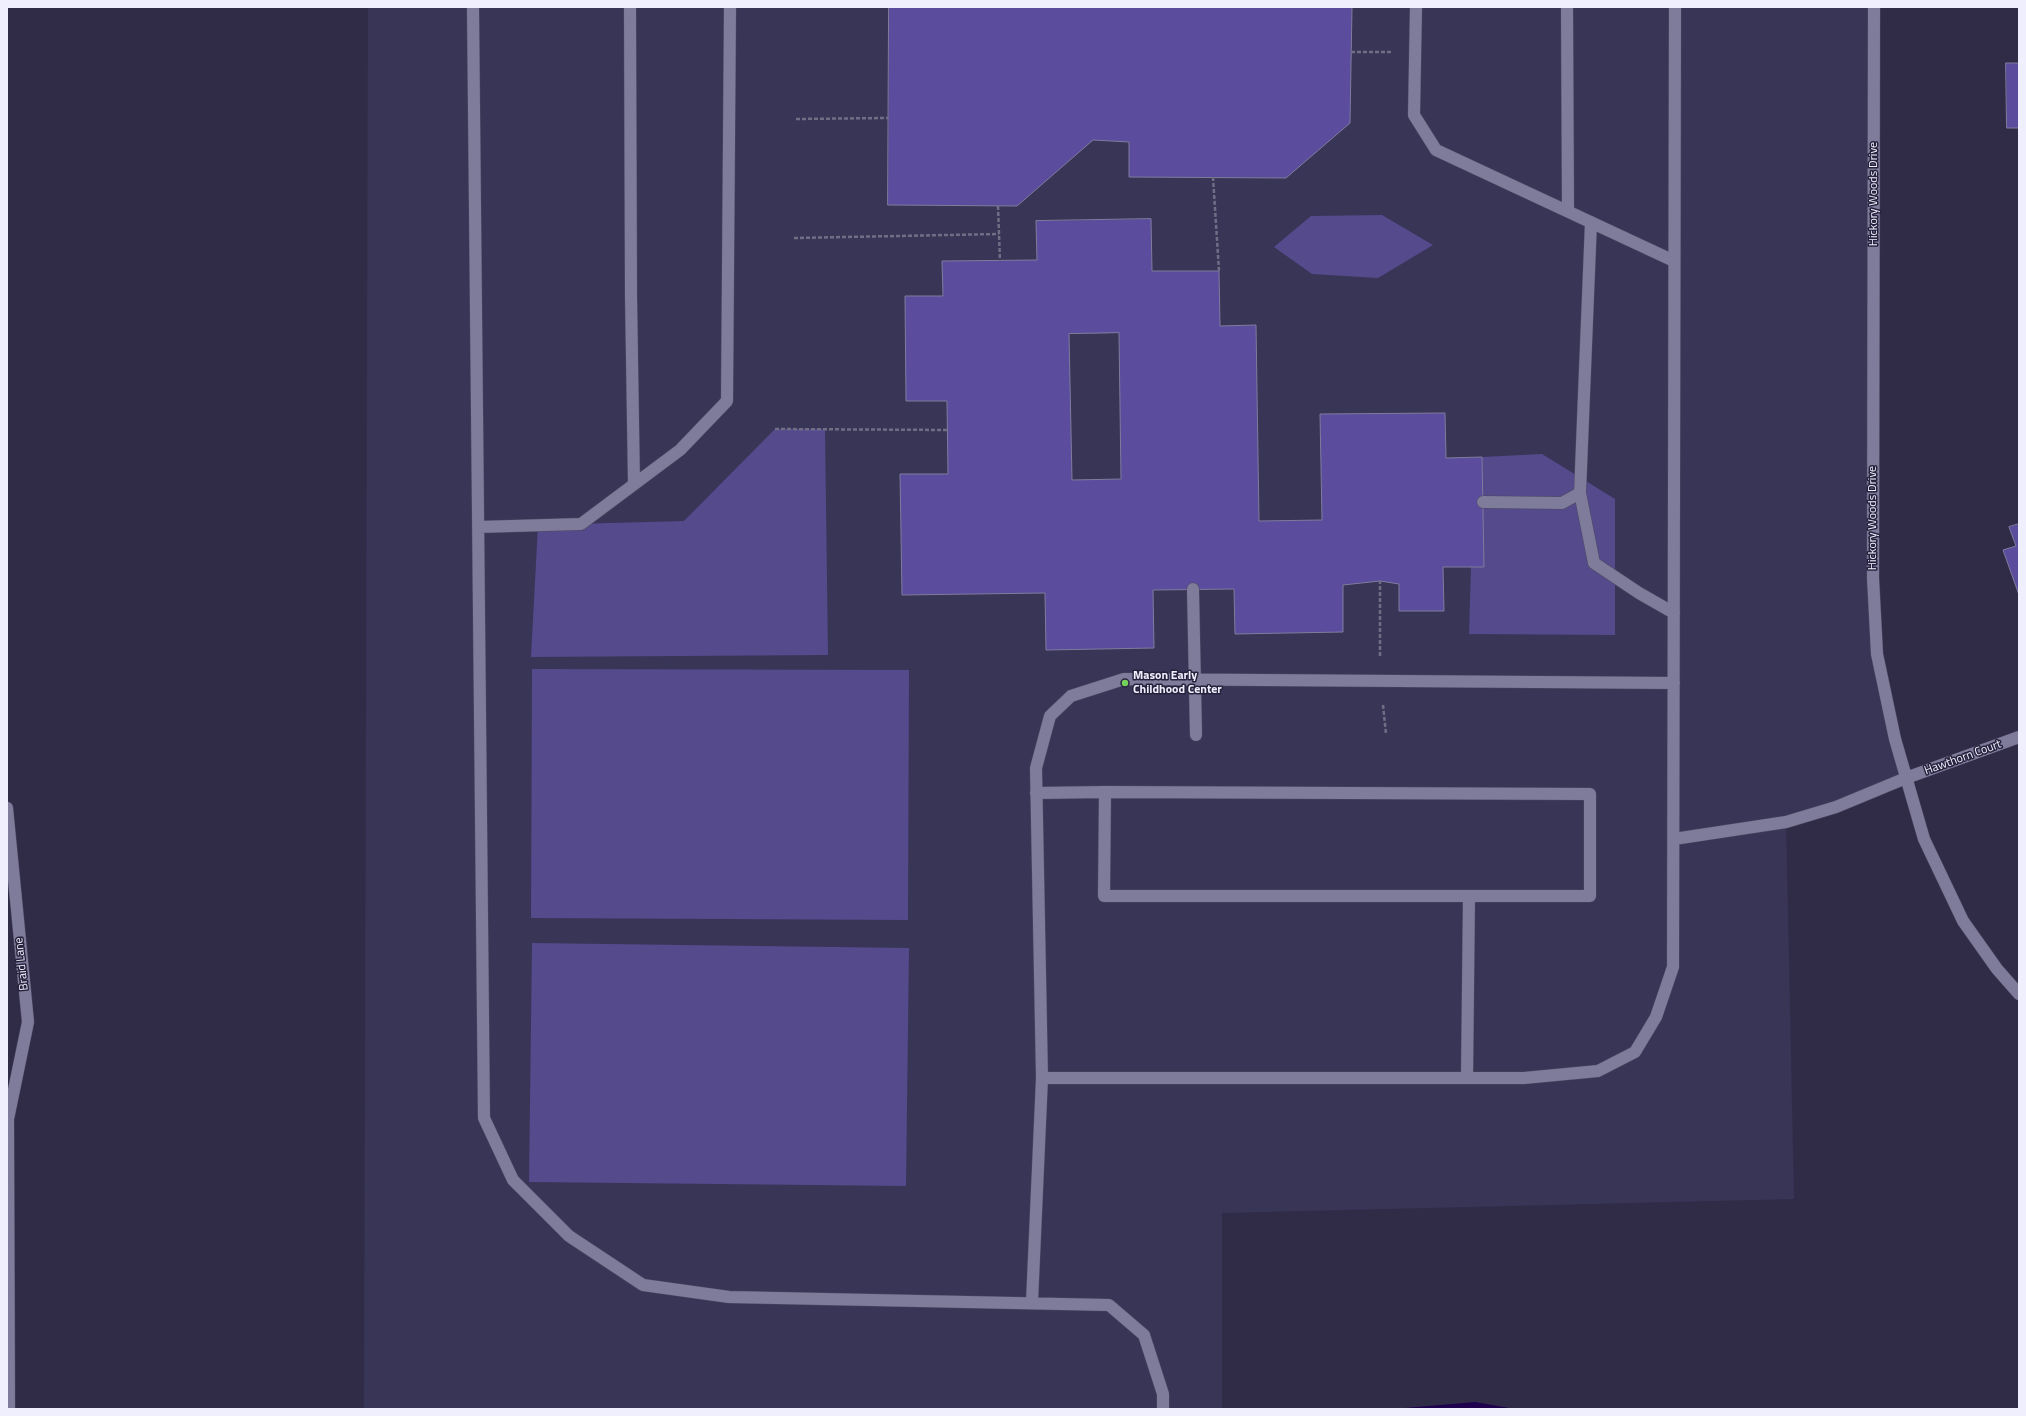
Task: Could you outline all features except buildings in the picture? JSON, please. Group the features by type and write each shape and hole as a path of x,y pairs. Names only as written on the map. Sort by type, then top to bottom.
{"street":[{"path":"473,7 484,1118 513,1180 569,1236 643,1285 729,1297 1032,1302 1109,1305 1144,1335 1163,1394 1163,1409"},
{"path":"630,7 631,295 634,484"},
{"path":"478,527 581,524 680,450 727,401 730,7"},
{"path":"1416,7 1414,115 1436,150 1674,261"},
{"path":"1567,7 1568,211"},
{"path":"1042,1078 1524,1078 1598,1071 1635,1052 1656,1017 1673,967 1675,7"},
{"name":"Hickory Woods Drive","path":"1874,7 1873,578 1877,654 1895,739 1924,839 1963,921 1997,969 2019,994"},
{"path":"1591,222 1580,492 1594,563 1639,593 1674,613"},
{"path":"1483,502 1562,502 1580,492"},
{"path":"1193,589 1196,735"},
{"path":"1032,1302 1042,1078 1036,768 1050,716 1072,696 1124,679 1674,683"},
{"name":"Hawthorn Court","path":"1674,839 1786,822 1836,807 1906,778 2019,737"},
{"path":"1036,793 1105,792 1590,794 1590,896 1104,896 1105,792"},
{"name":"Braid Lane","path":"7,808 28,1022 8,1116 9,1409"},
{"path":"1467,1078 1469,896"}],"path":[{"path":"1351,52 1415,53"},
{"path":"796,119 888,118"},
{"path":"1213,177 1219,271"},
{"path":"998,206 1000,260"},
{"path":"794,238 999,234"},
{"path":"775,429 948,430"}],"shaded area":[{"name":"Mason Early Childhood Center","path":"368,7 1874,7 1877,654 1906,778 1786,822 1794,1199 1222,1213 1222,1409 364,1409"},
{"path":"1382,215 1433,245 1378,278 1312,274 1274,247 1311,216"},
{"path":"775,429 825,429 828,655 531,657 538,525 684,521"},
{"path":"1542,454 1615,499 1615,635 1469,634 1471,567 1483,567 1482,457"},
{"path":"532,669 909,670 908,920 531,918"},
{"path":"532,943 909,948 906,1186 529,1182"},
{"path":"1475,1402 1515,1409 1393,1409"}],"place":[{"name":"Mason Early Childhood Center","path":"1125,683"}]}
